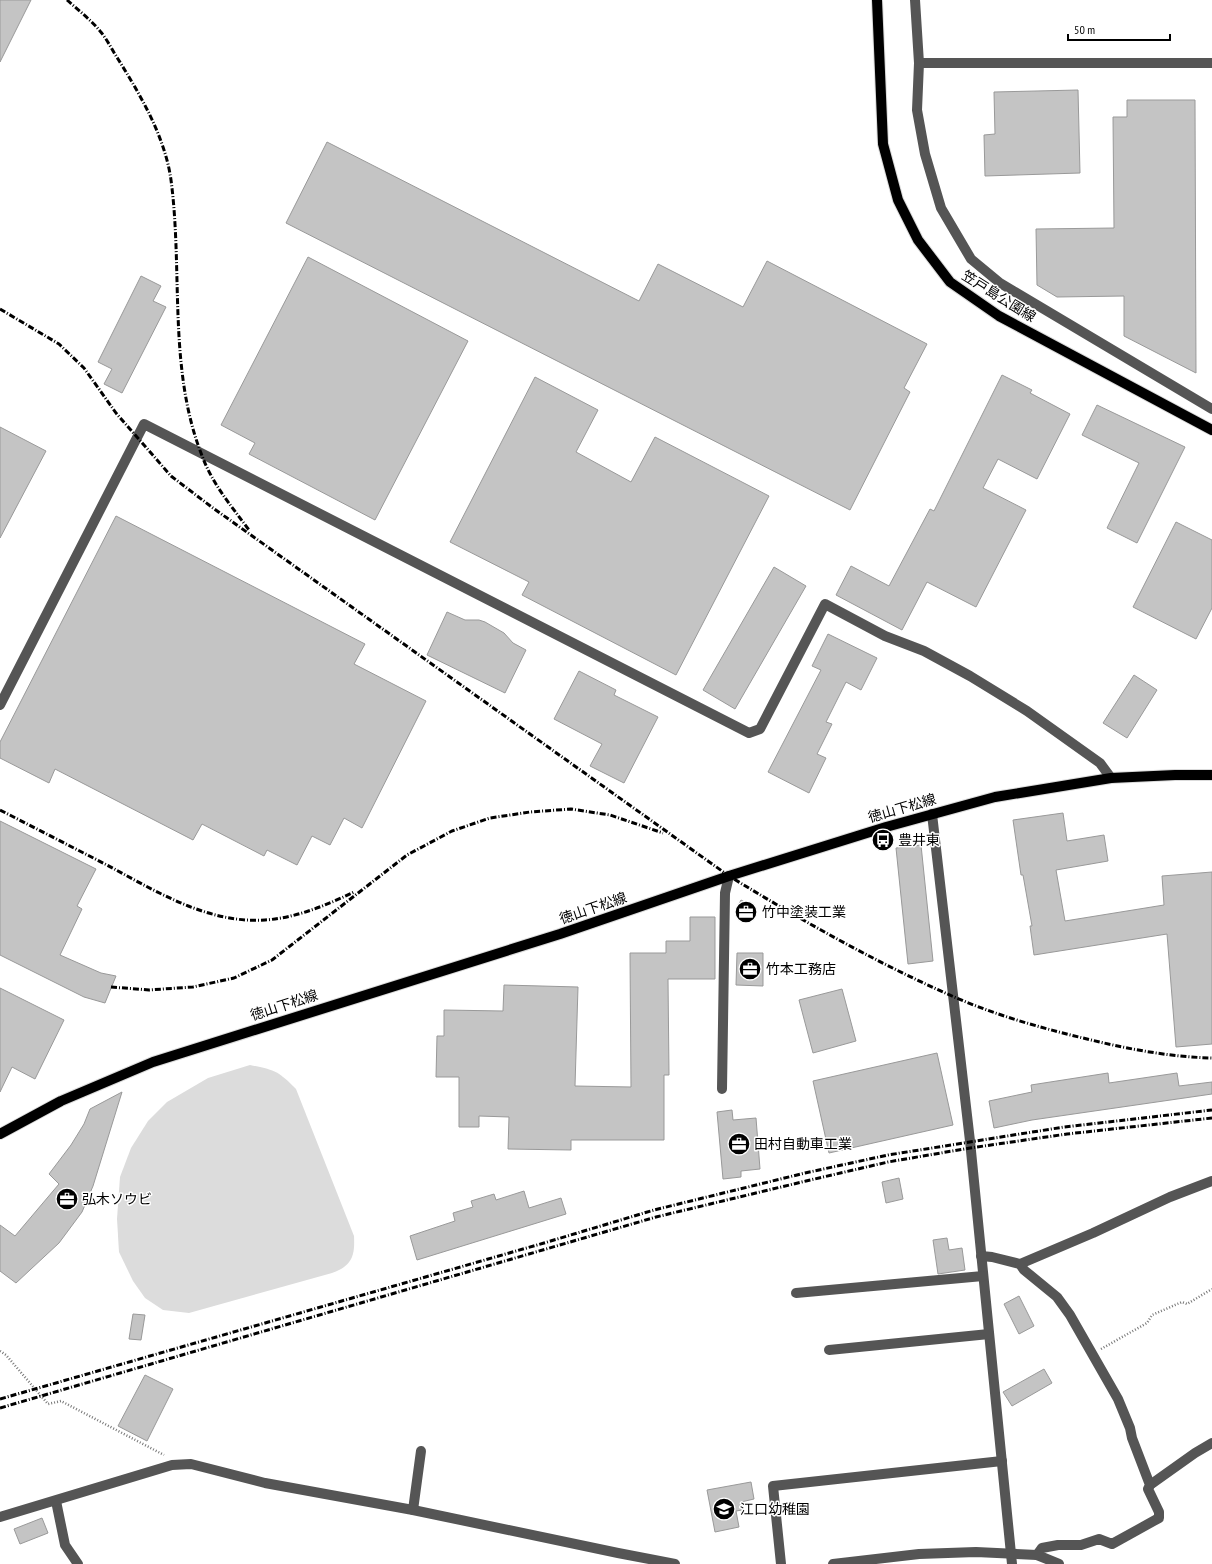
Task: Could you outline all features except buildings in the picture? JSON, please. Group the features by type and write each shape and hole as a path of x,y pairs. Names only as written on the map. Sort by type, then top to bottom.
{"main road":[{"name":"笠戸島公園線","path":"877,0 883,144 898,200 918,240 950,282 999,316 1212,430"},
{"name":"徳山下松線","path":"1,1132 61,1102 153,1062 560,934 729,876 886,827 995,797 1111,778 1212,775"}],"street":[{"path":"915,0 919,63 917,110 925,154 941,208 971,259 1000,283 1212,409"},
{"path":"919,63 1212,63"},
{"path":"0,705 144,424 749,733 760,729 824,604 885,636 924,651 970,676 1027,711 1100,763 1111,778"},
{"path":"932,814 970,1142 1011,1559"},
{"path":"722,1089 725,893 729,876"},
{"path":"981,1256 992,1256 1020,1264 1170,1197 1212,1181"},
{"path":"1020,1264 1024,1270 1057,1297 1070,1315 1118,1399 1150,1484"},
{"path":"796,1293 983,1276"},
{"path":"829,1350 989,1334"},
{"path":"1037,1554 1042,1548 1058,1545 1081,1545 1099,1539 1112,1544 1159,1518 1159,1512 1148,1490 1150,1484 1212,1443"},
{"path":"413,1510 421,1451"},
{"path":"781,1564 773,1486 1002,1461"},
{"path":"0,1517 56,1501 172,1464 191,1464 265,1483 413,1510 675,1564"},
{"path":"56,1501 65,1545 78,1564"},
{"path":"833,1564 919,1554 976,1552 1011,1559 1026,1553 1037,1554 1059,1564"}],"path":[{"path":"1092,1354 1147,1323 1152,1315 1182,1302 1187,1304 1212,1289"},
{"path":"0,1351 6,1355 48,1404 61,1401 165,1456 172,1464"}],"shaded area":[{"path":"250,1065 276,1072 285,1078 296,1089 354,1236 353,1255 344,1267 332,1273 189,1313 163,1310 145,1298 133,1281 119,1252 117,1219 120,1177 131,1148 148,1121 167,1102 208,1078"}],"railway":[{"path":"67,0 93,23 105,37 127,73 158,133 168,164 171,180 176,249 180,353 184,387 191,420 201,453 210,474 249,530"},
{"path":"0,309 59,344 84,368 116,413 171,476 213,508 729,876 783,909 867,955 923,983 985,1009 1035,1026 1118,1046 1149,1052 1212,1058"},
{"path":"111,987 149,990 193,987 234,978 272,960 407,855 452,831 490,818 530,812 571,809 610,815 663,833"},
{"path":"0,810 162,894 202,911 222,917 243,920 265,920 288,917 333,902 354,892"},
{"path":"0,1399 654,1210 805,1173 888,1155 1064,1127 1212,1110"},
{"path":"0,1408 656,1217 806,1181 888,1162 970,1148 1067,1134 1212,1118"}],"place":[{"name":"豊井東","path":"883,840"},
{"name":"竹中塗装工業","path":"746,912"},
{"name":"竹本工務店","path":"750,969"},
{"name":"田村自動車工業","path":"739,1144"},
{"name":"弘木ソウビ","path":"67,1199"},
{"name":"江口幼稚園","path":"724,1509"}]}
